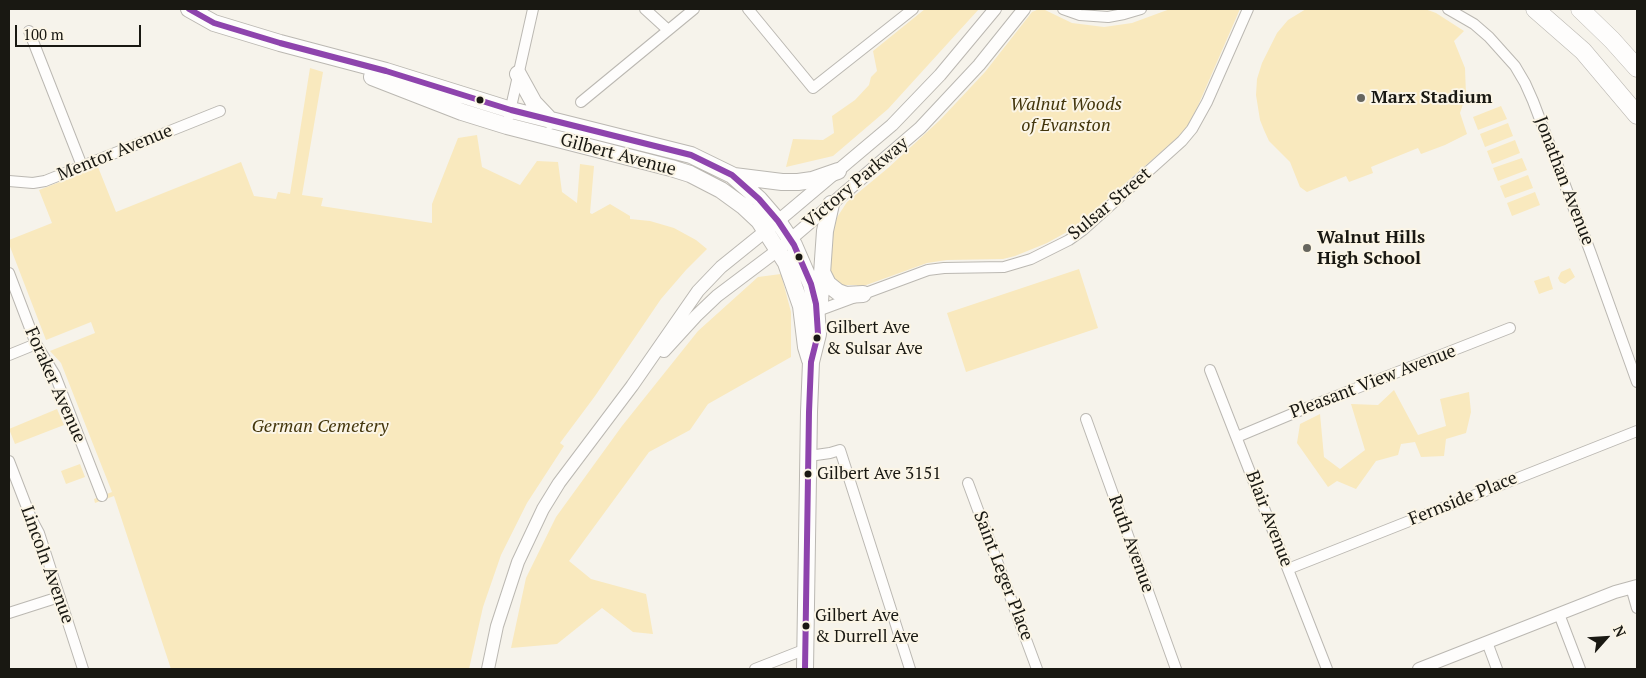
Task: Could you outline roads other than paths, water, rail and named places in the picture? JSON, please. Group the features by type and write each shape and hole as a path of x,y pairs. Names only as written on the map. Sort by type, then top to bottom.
{"highway":[{"path":"1535,9 1583,51 1637,115"},
{"path":"1580,9 1637,68"}],"main road":[{"name":"Gilbert Avenue","path":"189,9 214,23 324,56 386,71 551,121 676,150 705,161 732,175 759,198 772,226 778,250 791,274 797,293 813,313"},
{"name":"Gilbert Avenue","path":"324,56 384,82 462,112 507,126 690,174 706,181 733,198 759,221 772,226 790,239 802,259 811,284 813,313 818,334 811,362 805,669"},
{"path":"518,74 534,103 551,121"},
{"path":"732,175 782,182 798,182 812,180 838,171"},
{"path":"813,313 822,272 824,231 831,204"},
{"path":"822,272 832,288 846,295 863,294"},
{"name":"Gilbert Avenue","path":"811,362 806,347 813,313"}],"street":[{"path":"507,126 532,9"},
{"path":"645,9 668,30"},
{"path":"581,102 694,9"},
{"path":"748,9 814,88 913,9"},
{"name":"Victory Parkway","path":"488,669 497,626 518,562 530,533 559,483 632,386 698,291 721,267 874,141 912,105 995,9"},
{"name":"Victory Parkway","path":"632,386 696,316 717,296 778,250 885,159 941,107 979,65 1024,9"},
{"path":"1063,9 1080,15 1108,17 1141,9"},
{"name":"Sulsar Street","path":"813,313 928,270 988,268 1020,263 1069,240 1083,230 1182,141 1192,129 1207,102 1248,9"},
{"name":"Jonathan Avenue","path":"1448,9 1474,24 1489,37 1515,66 1525,83 1590,251 1637,382"},
{"path":"29,31 82,166"},
{"name":"Mentor Avenue","path":"9,181 21,183 39,182 220,111"},
{"name":"Foraker Avenue","path":"9,273 36,344 54,376 102,496"},
{"name":"Pleasant View Avenue","path":"1237,437 1510,328"},
{"path":"9,355 36,344"},
{"name":"Blair Avenue","path":"1210,370 1328,669"},
{"name":"Ruth Avenue","path":"1086,418 1176,669"},
{"name":"Fernside Place","path":"1288,569 1637,431"},
{"path":"808,456 840,450 910,669"},
{"name":"Lincoln Avenue","path":"9,460 39,533 83,669"},
{"name":"Saint Leger Place","path":"968,483 1037,669"},
{"path":"1419,669 1614,592 1634,587 1637,608"},
{"path":"9,613 59,596"},
{"path":"1559,614 1580,669"},
{"path":"1487,642 1497,669"},
{"path":"755,669 806,649"}],"place":[{"name":"Marx Stadium","path":"1361,98"},
{"name":"Walnut Hills High School","path":"1307,248"},
{"name":"Gilbert Ave & Sulsar Ave","path":"817,338"},
{"name":"Gilbert Ave 3151","path":"808,474"},
{"name":"Gilbert Ave & Durrell Ave","path":"806,626"}],"park label":[{"name":"Walnut Woods of Evanston","path":"1066,115"},
{"name":"German Cemetery","path":"320,427"}]}
